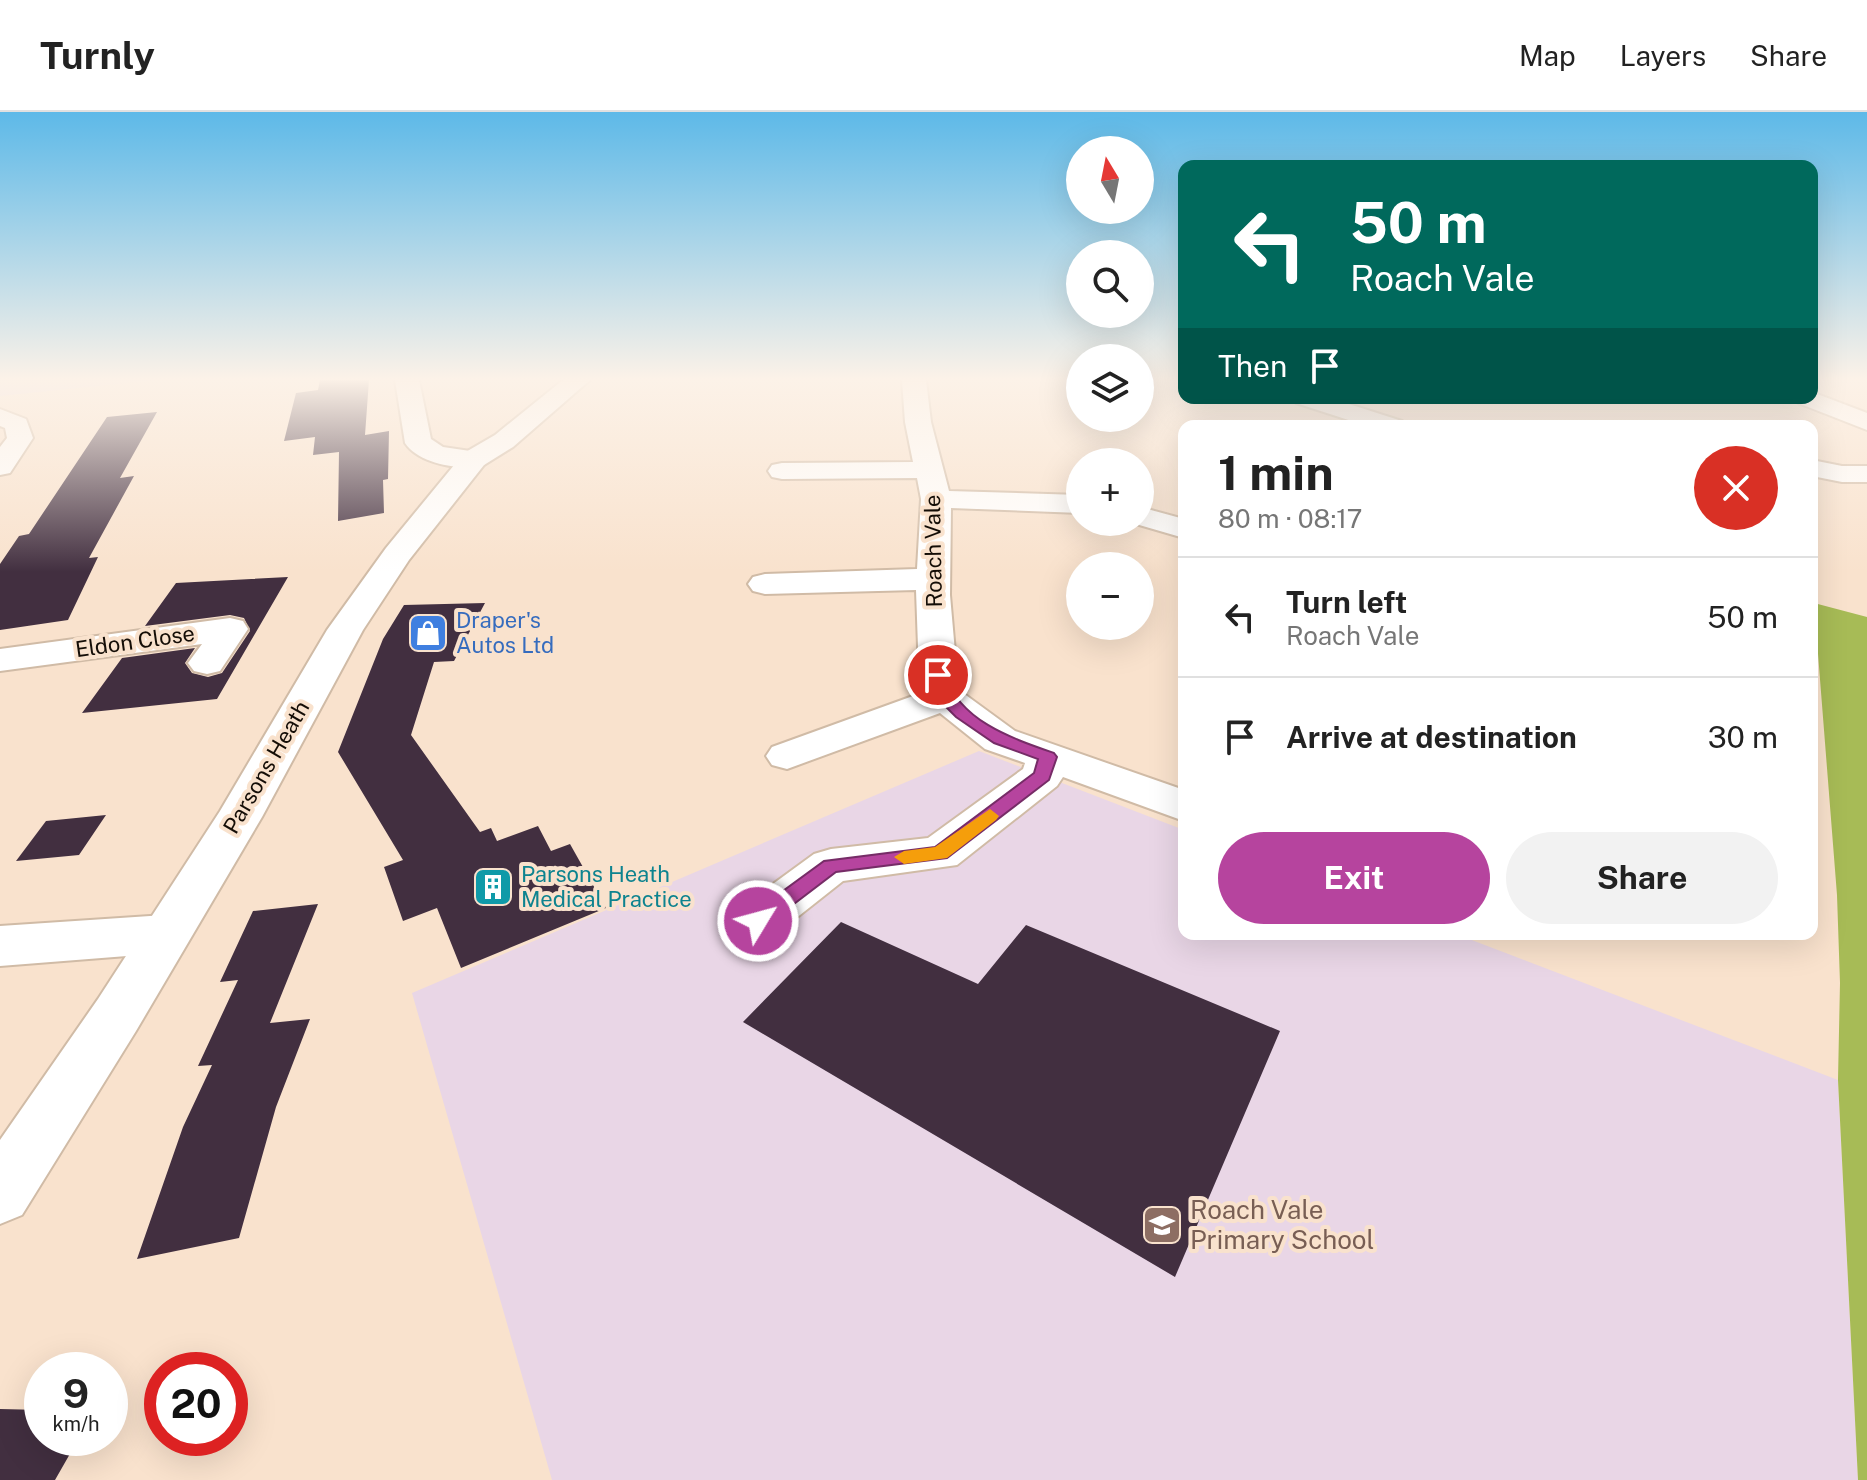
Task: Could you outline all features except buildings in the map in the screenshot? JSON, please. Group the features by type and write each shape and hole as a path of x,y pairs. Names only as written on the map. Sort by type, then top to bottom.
{"street":[{"path":"0,467 16,444"},
{"path":"419,444 436,454 474,459"},
{"name":"Parsons Heath","path":"0,1194 239,817 345,630 397,555 474,459 499,444"},
{"name":"Roach Vale","path":"923,444 933,484 933,579 938,675 945,698"},
{"path":"1818,469 1842,474 1867,474"},
{"path":"782,471 933,484 1066,502"},
{"path":"1154,520 1178,527"},
{"path":"765,584 933,579"},
{"name":"Eldon Close","path":"0,660 230,629 207,663"},
{"path":"787,756 945,698 1000,740 1178,804"},
{"path":"758,921 831,866 940,853 1042,776 1048,757"},
{"path":"0,946 165,934"}],"shaded area":[{"name":"Roach Vale Primary School","path":"979,751 1178,828 1178,940 1472,940 1838,1080 1858,1480 552,1480 412,993"}],"green space":[{"path":"1818,604 1867,617 1867,1480 1858,1480 1838,1080 1840,983 1837,895 1818,654"}],"slow traffic":[{"path":"904,857 940,853 990,816"}],"place":[{"name":"Draper's Autos Ltd","path":"428,633"},
{"name":"Parsons Heath Medical Practice","path":"493,887"},
{"name":"Roach Vale Primary School","path":"1162,1225"}],"route":[{"path":"758,921 831,866 940,853 1042,776 1048,757 1000,740 962,713 945,698 938,675"}]}
